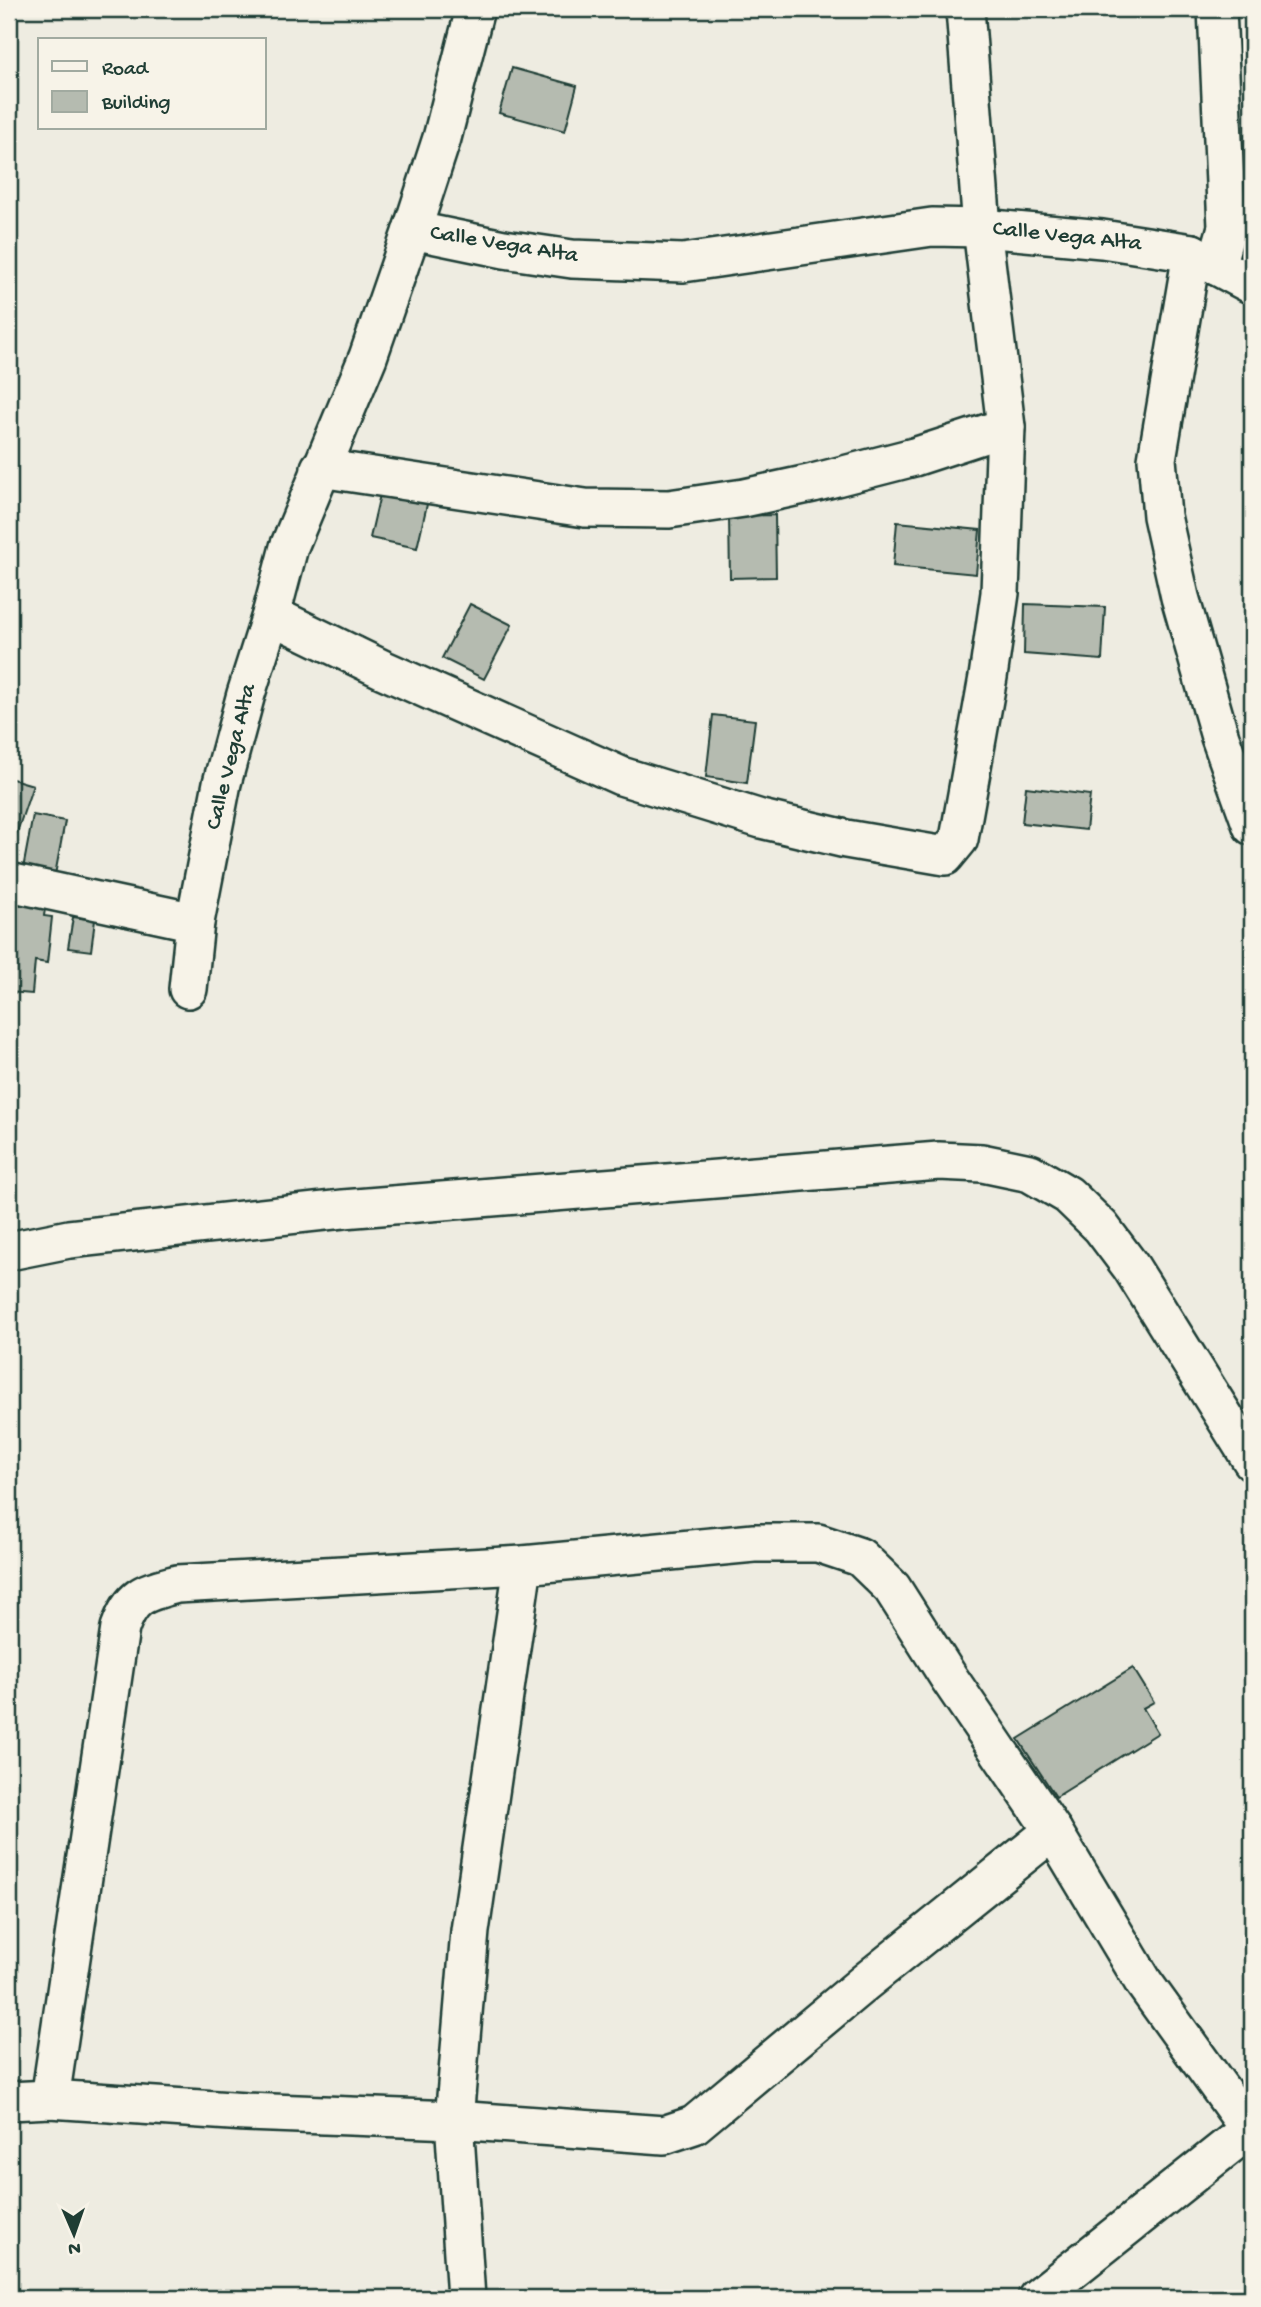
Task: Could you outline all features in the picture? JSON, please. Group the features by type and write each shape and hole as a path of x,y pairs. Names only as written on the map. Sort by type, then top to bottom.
{"street":[{"path":"412,230 442,138 475,9"},
{"path":"271,615 384,670 621,776 761,820 846,839 946,856 958,839 988,677 1000,593 1006,427 982,228 965,9"},
{"path":"1217,9 1227,227 1204,259 1157,459 1162,516 1180,597 1220,737 1252,826"},
{"name":"Calle Vega Alta","path":"188,989 195,922 222,783 289,547 368,357 412,230 504,249 572,259 683,263 932,227 982,228 1102,239 1204,259 1252,285"},
{"path":"320,468 585,508 669,509 744,498 813,483 914,457 1006,427"},
{"path":"9,882 195,922"},
{"path":"9,1251 69,1239 343,1209 939,1161 982,1163 1030,1172 1068,1195 1101,1227 1131,1266 1252,1461"},
{"path":"50,2099 120,1628 127,1608 144,1593 177,1584 523,1564 754,1543 818,1543 860,1557 892,1588 949,1678 1053,1831 1144,1983 1250,2128 1037,2298"},
{"path":"466,2298 454,2120 470,1931 523,1564"},
{"path":"9,2101 50,2099 246,2112 454,2120 664,2135 694,2124 1053,1831"}],"building":[{"path":"512,68 577,86 565,131 499,113"},
{"path":"381,490 428,500 417,548 370,538"},
{"path":"775,515 776,577 730,578 729,516"},
{"path":"897,522 980,530 976,574 893,566"},
{"path":"470,604 512,625 484,679 442,658"},
{"path":"1025,604 1105,607 1102,660 1024,654"},
{"path":"713,715 755,720 747,783 706,777"},
{"path":"9,778 33,785 14,841 9,839"},
{"path":"1026,787 1090,795 1086,830 1022,823"},
{"path":"33,815 65,821 55,875 23,869"},
{"path":"18,898 46,901 44,916 52,917 47,963 35,961 32,994 9,992 9,909 17,910"},
{"path":"73,917 95,920 91,951 68,948"},
{"path":"1133,1668 1154,1702 1143,1708 1158,1733 1056,1797 1018,1739"}]}
